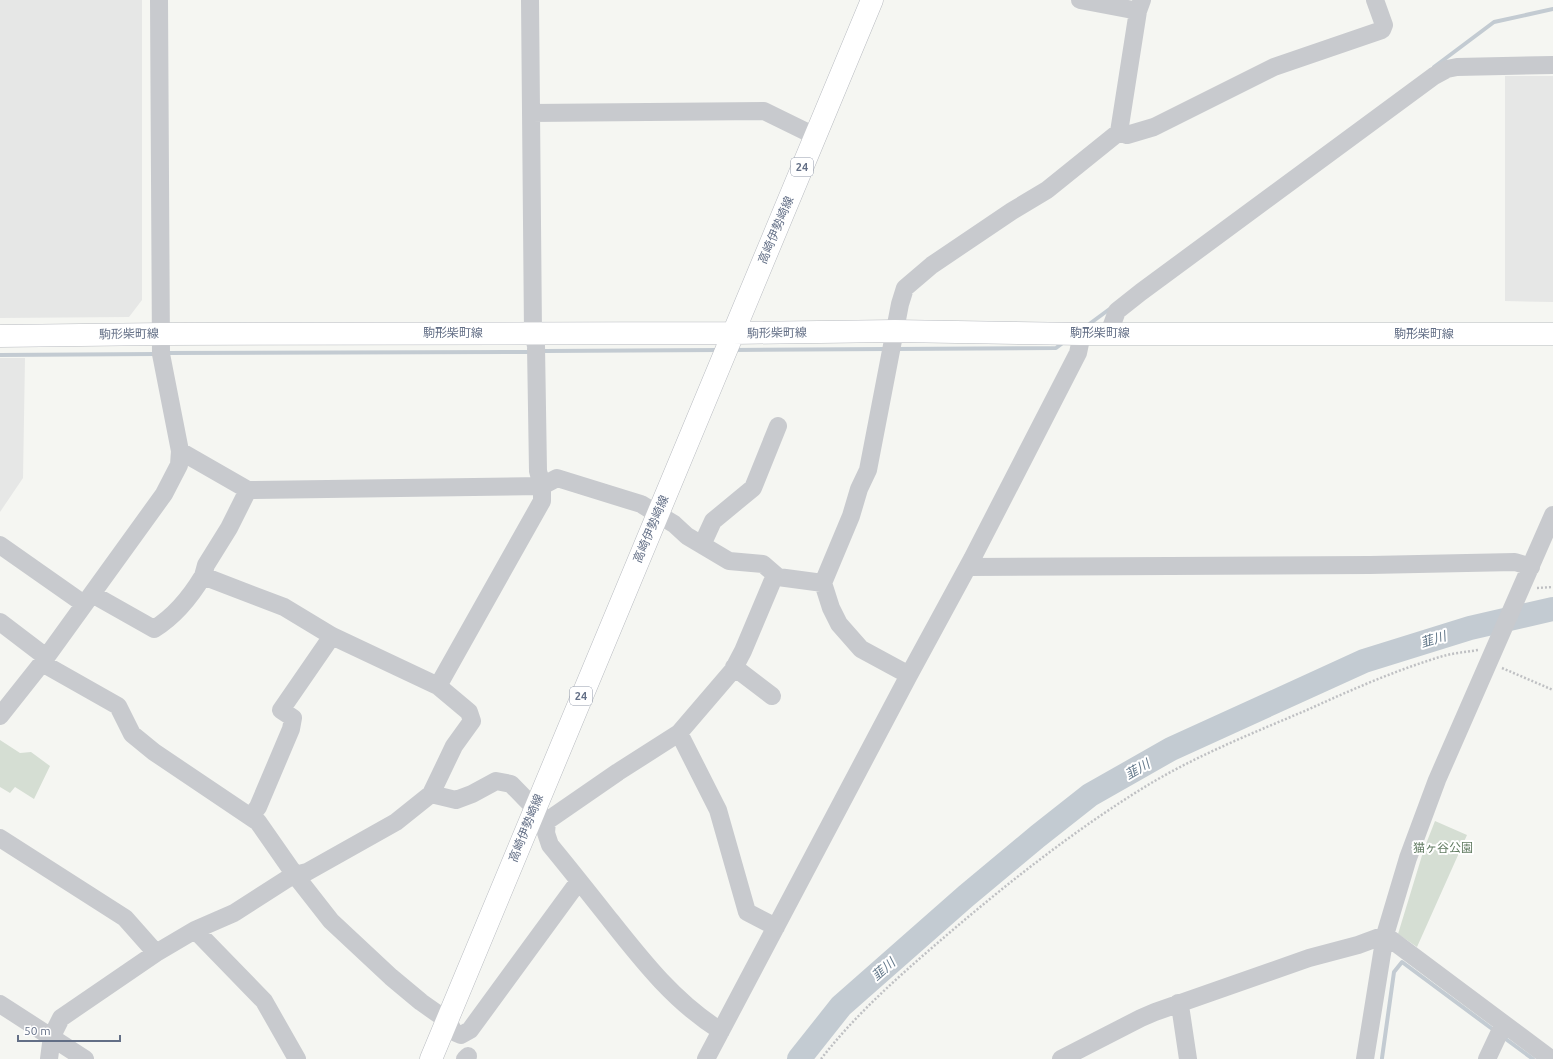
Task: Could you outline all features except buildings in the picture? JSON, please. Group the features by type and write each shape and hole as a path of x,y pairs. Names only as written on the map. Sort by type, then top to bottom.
{"main road":[{"name":"高崎伊勢崎線","path":"431,1059 541,814 657,514 872,0"},
{"name":"駒形柴町線","path":"0,336 895,331 1082,334 1553,334"}],"street":[{"path":"0,716 44,660 164,494 179,465 180,451 161,354 159,0"},
{"path":"438,686 542,501 542,486 538,471 536,346 533,333 530,0"},
{"path":"909,675 861,649 839,624 831,608 823,583 851,516 859,488 868,470 900,304 906,288 932,265 1012,211 1047,190 1119,132 1140,5 1080,0"},
{"path":"1119,132 1127,135 1154,126 1274,67 1382,30 1384,25 1375,0"},
{"path":"1109,333 1117,311 1141,292 1434,76 1457,67 1553,66"},
{"path":"531,113 764,111 815,136"},
{"path":"706,1059 909,675 968,567 1078,353 1082,334"},
{"path":"702,545 713,521 753,488 778,426"},
{"path":"180,451 248,490 542,486 557,478 641,504 674,524 687,536 729,561 763,564 778,577 823,583"},
{"path":"0,545 88,599 154,629 166,622 194,590 206,565 229,528 248,490"},
{"path":"1361,1058 1385,935 1408,858 1437,780 1553,515"},
{"path":"968,567 1370,565 1515,562 1531,567"},
{"path":"541,814 618,772 679,733 734,667 743,651 775,575"},
{"path":"49,1059 52,1036 61,1018 156,953 195,930 234,913 295,875 307,872 396,822 431,794 454,746 472,721 469,712 438,686 332,636 284,607 202,576"},
{"path":"0,622 44,660 118,706 132,734 148,748 258,822 295,875 337,926 391,977 421,1002 448,1021 454,1032 461,1035 470,1030 579,881"},
{"path":"251,816 258,807 291,729 293,718 281,710 332,636"},
{"path":"734,667 772,696"},
{"path":"679,733 718,810 747,912 776,927"},
{"path":"431,794 456,800 472,794 496,781 511,784 541,814 550,845 650,971 678,999 708,1023 721,1031"},
{"path":"0,838 125,918 156,953"},
{"path":"195,930 264,1001 297,1059"},
{"path":"1062,1059 1141,1018 1178,1003 1309,958 1358,945 1385,935"},
{"path":"1385,935 1551,1059"},
{"path":"1178,1003 1181,1012 1188,1059"},
{"path":"0,1004 86,1059"},
{"path":"1487,1059 1504,1025"}],"path":[{"path":"821,1059 860,1014 891,983 975,910 1072,836 1144,787 1225,746 1382,676 1444,656 1478,650 1493,651 1553,690"}],"shaded area":[{"path":"0,0 142,0 142,300 129,317 0,318"},
{"path":"1505,76 1553,76 1553,302 1505,301"},
{"path":"0,358 25,358 23,478 0,512"}],"green space":[{"path":"0,740 20,753 31,752 50,766 34,799 15,787 10,793 0,787"},
{"name":"猫ヶ谷公園","path":"1435,821 1467,835 1417,947 1398,934 1424,849"}],"waterway":[{"path":"1434,67 1494,22 1553,9"},
{"path":"1088,325 1111,308"},
{"path":"895,349 1056,348 1064,342"},
{"path":"733,350 886,349"},
{"path":"544,351 718,350"},
{"path":"165,353 527,352"},
{"path":"0,355 156,354"},
{"name":"韮川","path":"799,1059 841,1006 966,896 1090,795 1171,749 1364,661 1470,628 1553,609"},
{"path":"1382,1058 1394,972 1402,962 1495,1031"},
{"path":"1503,1037 1533,1059"}]}
